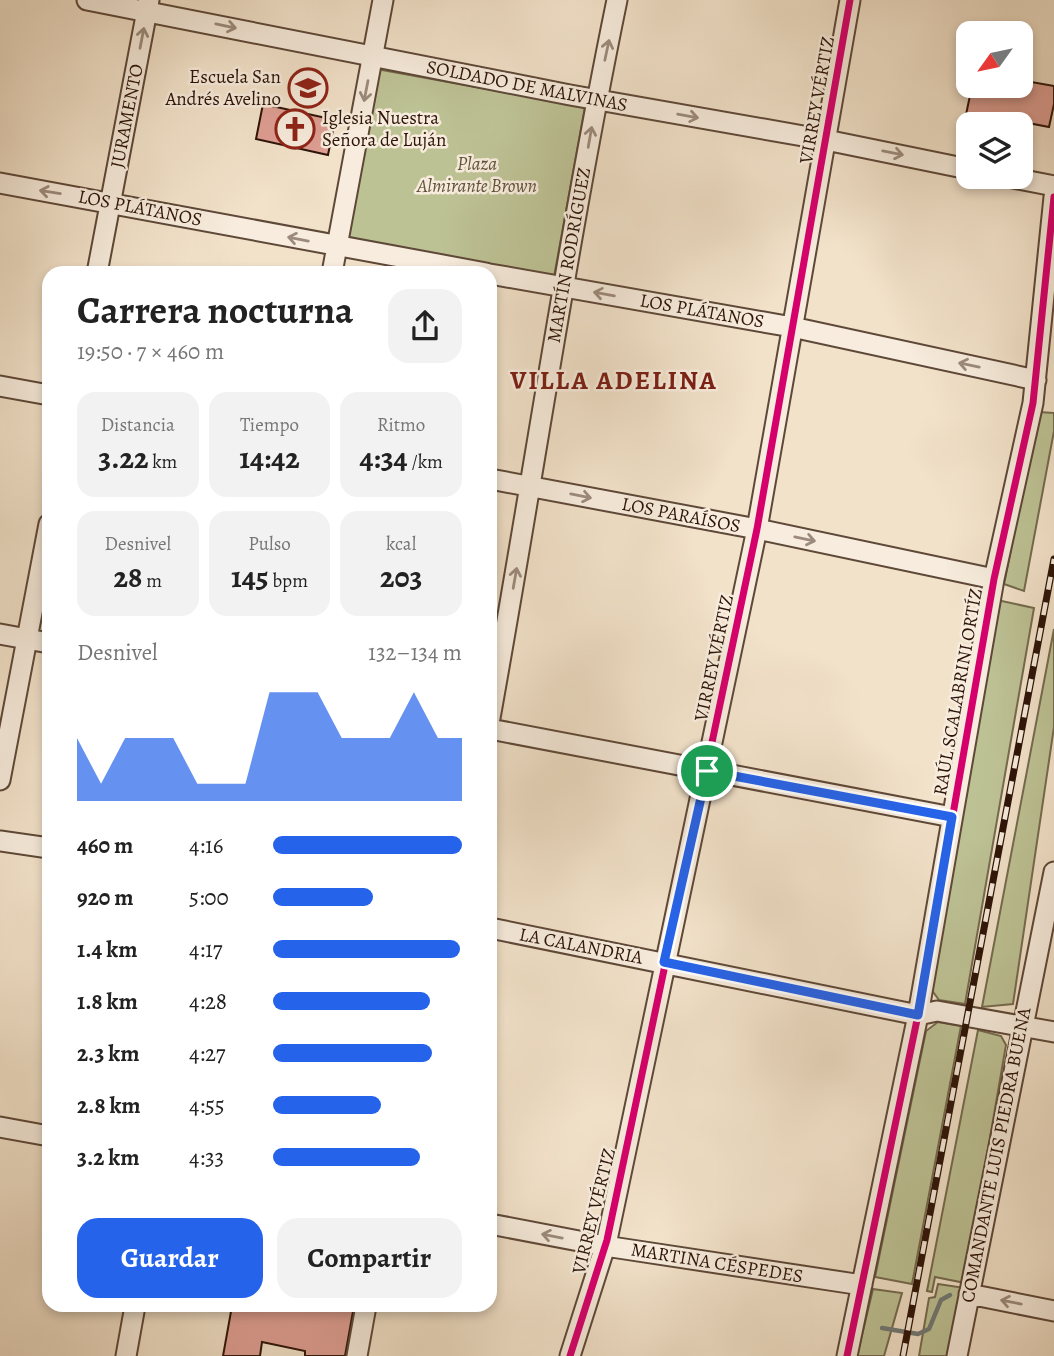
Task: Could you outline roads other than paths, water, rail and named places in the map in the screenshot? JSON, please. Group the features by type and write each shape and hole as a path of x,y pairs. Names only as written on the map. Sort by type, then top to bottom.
{"street":[{"name":"SOLDADO DE MALVINAS","path":"87,0 148,5 372,56 956,167"},
{"path":"333,266 383,0"},
{"name":"MARTÍN RODRÍGUEZ","path":"497,679 531,487 562,287 617,0"},
{"name":"VIRREY VÉRTIZ","path":"570,1356 605,1246 757,529 850,0"},
{"name":"JURAMENTO","path":"98,266 148,5"},
{"path":"1033,182 1054,186"},
{"name":"LOS PLÁTANOS","path":"0,183 449,266"},
{"name":"RAÚL SCALABRINI ORTÍZ","path":"847,1356 918,1015 994,579 1036,380 1054,197"},
{"name":"LOS PLÁTANOS","path":"497,275 792,327 1036,380"},
{"path":"0,386 42,394"},
{"name":"LOS PARAÍSOS","path":"497,481 757,529 994,579"},
{"path":"0,780 42,561"},
{"path":"0,634 42,642"},
{"path":"497,730 952,817"},
{"path":"0,841 42,847"},
{"name":"COMANDANTE LUIS PIEDRA BUENA","path":"957,1356 1054,872"},
{"name":"LA CALANDRIA","path":"497,929 918,1015 937,1011 1022,1026"},
{"path":"1022,1026 1054,1032"},
{"path":"0,1127 42,1135"},
{"name":"MARTINA CÉSPEDES","path":"497,1225 605,1246 862,1285"},
{"path":"969,1294 1054,1311"},
{"path":"126,1356 134,1312"},
{"path":"357,1356 365,1312"}],"waterway":[{"path":"882,1328 918,1334 929,1329 941,1300 950,1295"}],"railway":[{"path":"903,1356 1054,559"}],"place":[{"name":"Escuela San Andrés Avelino","path":"308,88"},
{"name":"Iglesia Nuestra Señora de Luján","path":"295,129"}],"district":[{"name":"VILLA ADELINA","path":"614,380"}],"park label":[{"name":"Plaza Almirante Brown","path":"477,175"}]}
